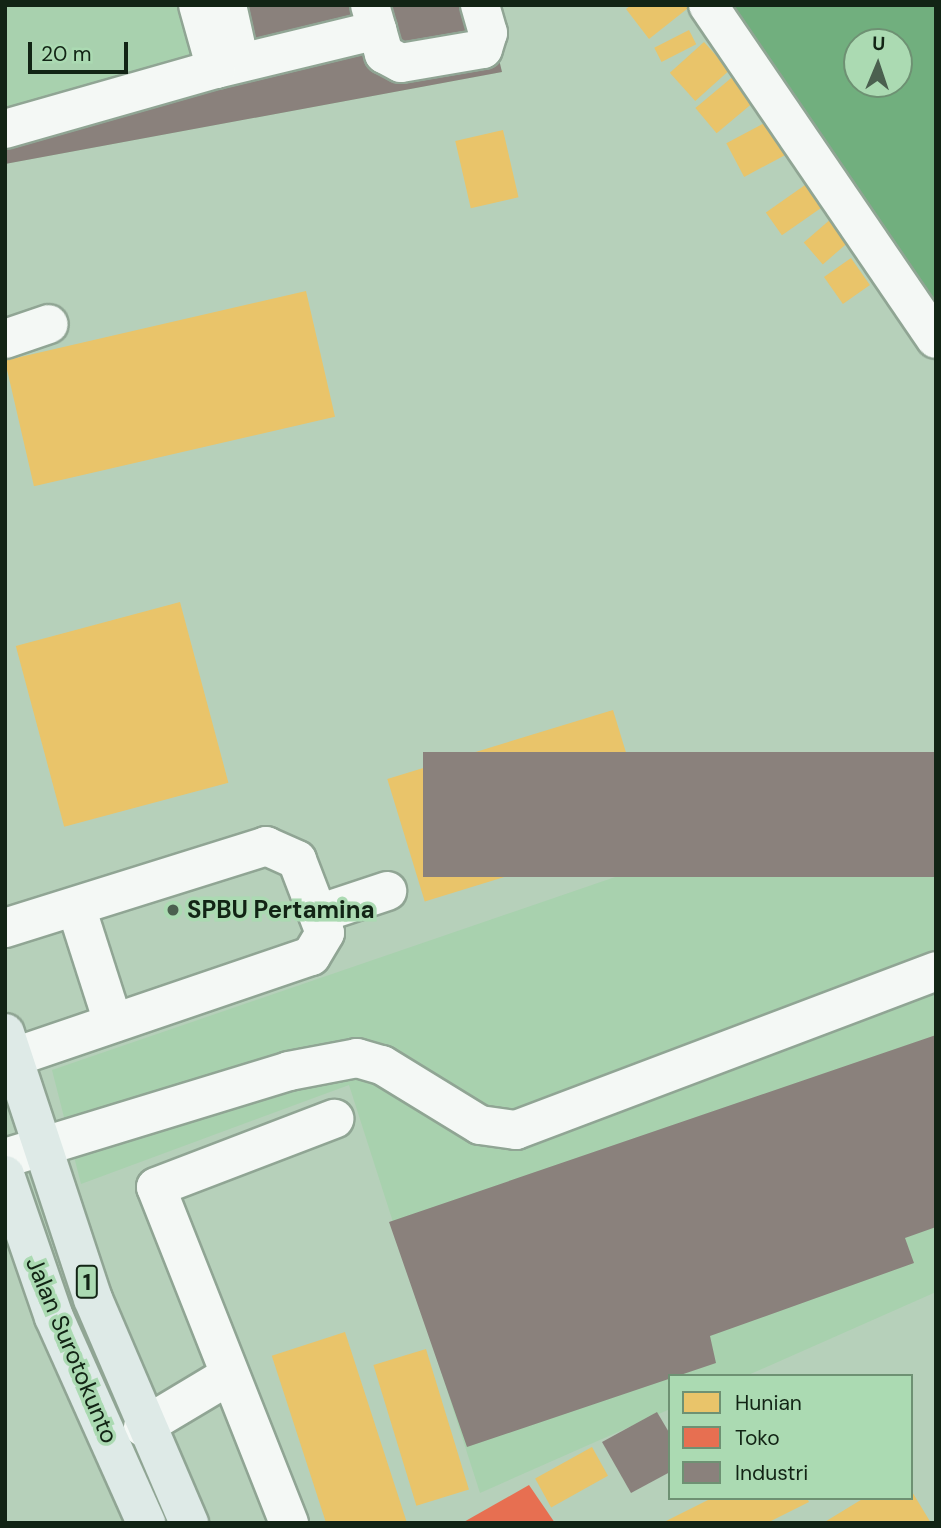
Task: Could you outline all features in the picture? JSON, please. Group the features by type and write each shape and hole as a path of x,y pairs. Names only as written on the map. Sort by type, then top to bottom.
{"main road":[{"name":"Jalan Surotokunto","path":"9,1045 143,1427 189,1523"},
{"name":"Jalan Surotokunto","path":"5,1175 54,1317 146,1523"}],"street":[{"path":"198,5 228,66"},
{"path":"227,5 228,66"},
{"path":"5,129 228,66 373,18 384,54 401,63 483,49 488,33 480,5"},
{"path":"708,5 936,339"},
{"path":"5,339 49,324"},
{"path":"5,928 76,910 266,846 297,860 325,933 311,956 113,1022 9,1045"},
{"path":"317,914 387,891"},
{"path":"76,910 113,1022"},
{"path":"5,1158 289,1072 356,1058 382,1065 480,1125 516,1130 936,971"},
{"path":"289,1523 156,1187 334,1119"},
{"path":"143,1427 230,1375"}],"shaded area":[{"path":"5,5 486,5 502,72 5,164"},
{"path":"722,5 936,5 936,324"},
{"path":"936,767 936,1292 751,1374 668,1374 668,1410 480,1493 349,1085 81,1184 52,1070"}],"building: Hunian":[{"path":"631,5 692,5 649,39 626,9"},
{"path":"689,30 696,44 662,62 654,48"},
{"path":"704,42 729,70 695,101 670,73"},
{"path":"736,74 757,99 717,133 695,108"},
{"path":"774,118 792,152 744,177 726,143"},
{"path":"503,130 519,197 471,208 455,141"},
{"path":"815,178 831,201 782,235 766,212"},
{"path":"840,211 859,233 823,264 804,242"},
{"path":"851,258 870,285 843,304 824,277"},
{"path":"306,291 335,417 34,486 5,360"},
{"path":"180,602 228,783 64,827 16,646"},
{"path":"613,710 650,832 425,901 387,779"},
{"path":"345,1332 407,1523 326,1523 272,1356"},
{"path":"426,1349 469,1490 416,1506 373,1365"},
{"path":"592,1447 608,1476 551,1507 535,1479"},
{"path":"913,1493 931,1523 823,1523 861,1500 913,1500"},
{"path":"708,1500 809,1502 767,1523 662,1523"}],"building: Toko":[{"path":"529,1485 555,1523 462,1523"}],"building: Industri":[{"path":"182,5 486,5 502,72 5,164 5,128 201,75"},
{"path":"423,752 936,752 936,877 423,877"},
{"path":"936,1035 936,1227 905,1238 914,1263 710,1336 716,1363 683,1374 668,1374 668,1379 467,1447 389,1222"},
{"path":"657,1412 668,1431 668,1473 631,1493 602,1442"}],"place":[{"name":"SPBU Pertamina","path":"173,910"}]}
